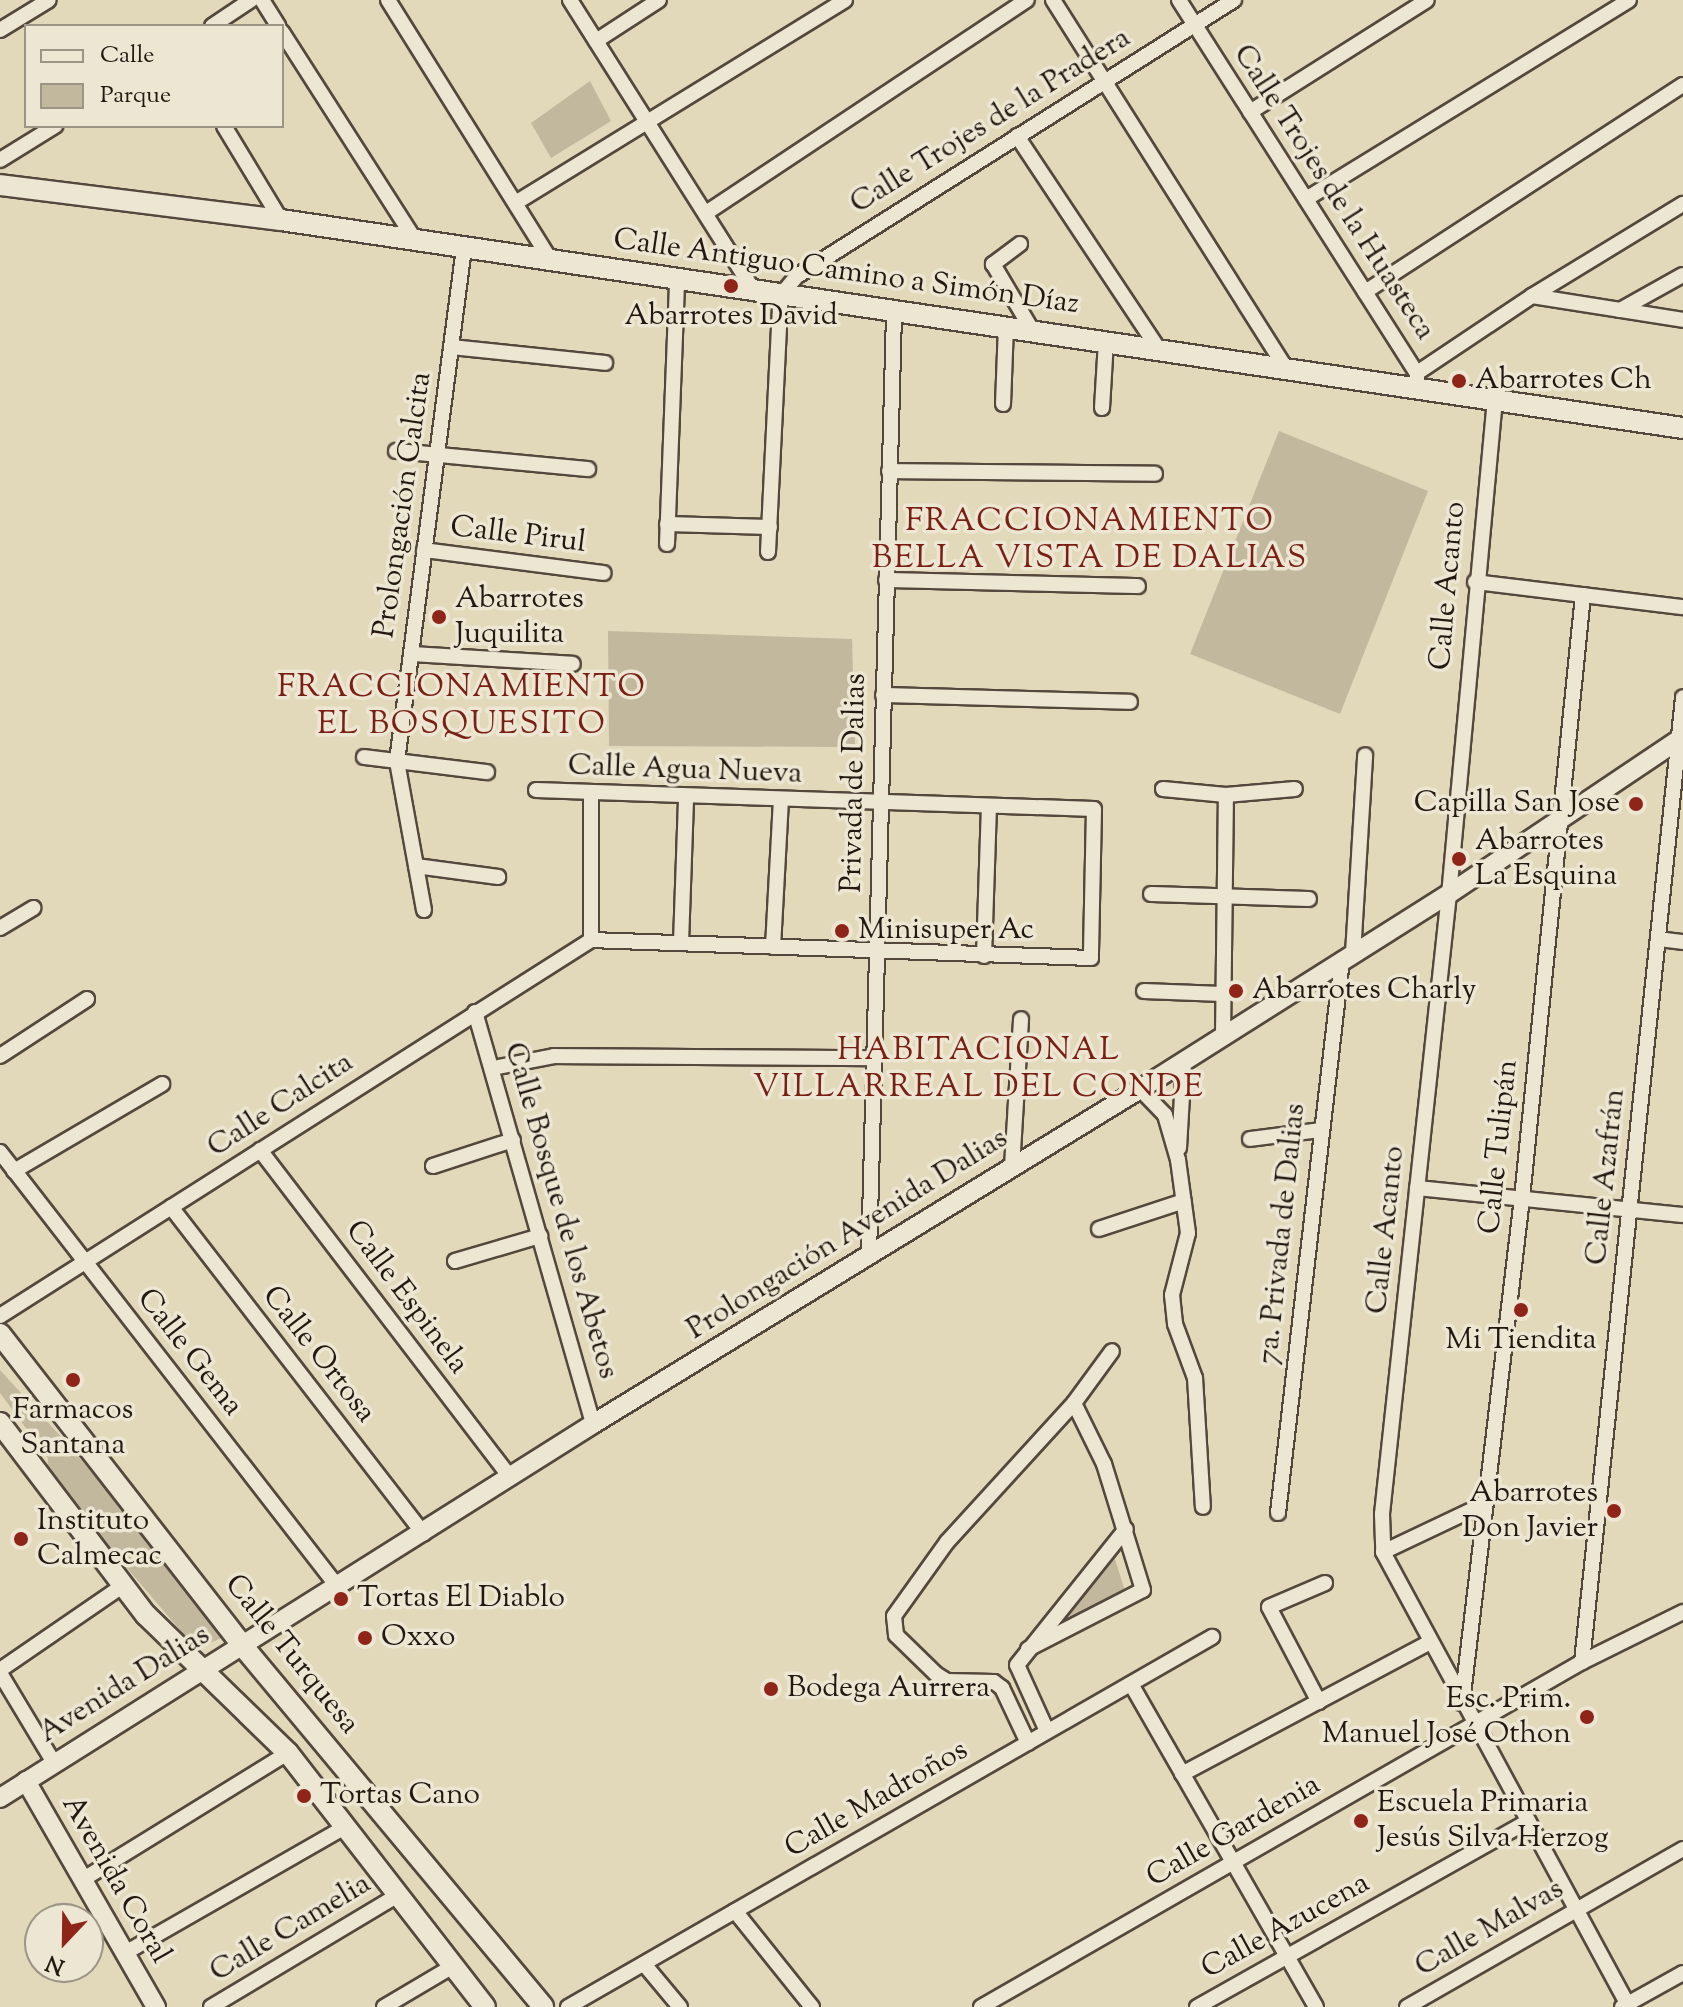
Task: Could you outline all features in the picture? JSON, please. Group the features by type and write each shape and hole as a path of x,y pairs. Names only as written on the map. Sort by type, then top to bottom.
{"main road":[{"name":"Calle Antiguo Camino a Simón Díaz","path":"0,185 281,220 1286,368 1417,380 1495,399 1683,428"},
{"name":"Calle Turquesa","path":"0,1334 241,1644 543,2007"},
{"path":"0,1423 122,1586 199,1671 288,1753 485,2007"}],"street":[{"path":"0,30 49,0"},
{"path":"215,24 251,0"},
{"path":"262,0 277,24"},
{"path":"388,0 517,202 551,261"},
{"path":"570,0 754,291"},
{"path":"596,41 659,0"},
{"path":"517,202 845,0"},
{"path":"706,213 1027,0"},
{"path":"1053,0 1286,368"},
{"name":"Calle Trojes de la Huasteca","path":"1179,0 1365,292 1417,380"},
{"name":"Calle Trojes de la Pradera","path":"781,295 797,276 1234,0"},
{"path":"1250,112 1427,0"},
{"path":"1306,199 1629,0"},
{"path":"284,35 415,240"},
{"path":"1365,292 1683,85"},
{"path":"0,160 52,128"},
{"path":"225,128 281,220"},
{"path":"1017,136 1158,348"},
{"path":"1417,380 1532,296 1683,204"},
{"path":"1020,244 993,264 1032,330"},
{"name":"Prolongación Calcita","path":"424,910 397,761 464,248"},
{"path":"1620,310 1683,275"},
{"path":"667,544 677,279"},
{"path":"768,552 781,295"},
{"path":"1532,296 1683,320"},
{"name":"Privada de Dalias","path":"869,1256 894,312"},
{"path":"1003,404 1006,326"},
{"path":"1102,408 1106,340"},
{"path":"451,347 605,363"},
{"name":"Calle Acanto","path":"1495,399 1475,582 1449,894 1382,1514 1383,1552 1428,1643 1626,2006"},
{"path":"396,451 588,469"},
{"path":"889,471 1155,474"},
{"path":"667,524 770,527"},
{"name":"Calle Pirul","path":"424,550 604,573"},
{"path":"886,580 1138,586"},
{"path":"1475,582 1683,607"},
{"name":"Calle Tulipán","path":"1462,1704 1522,1198 1583,595"},
{"path":"411,654 573,664"},
{"path":"883,695 1130,702"},
{"name":"Calle Azafrán","path":"1582,1662 1683,697"},
{"name":"Prolongación Avenida Dalias","path":"241,1644 424,1534 593,1424 1140,1089 1449,894 1559,816 1681,738"},
{"name":"7a. Privada de Dalias","path":"1278,1513 1320,1130 1347,957 1365,755"},
{"path":"364,757 487,772"},
{"path":"1163,789 1226,795 1295,789"},
{"name":"Calle Agua Nueva","path":"536,790 881,805 1094,809 1091,958 984,956"},
{"path":"591,793 591,940 984,956 989,808"},
{"path":"1223,1036 1226,795"},
{"path":"681,943 686,797"},
{"path":"773,947 781,801"},
{"path":"416,866 498,877"},
{"path":"1151,894 1309,899"},
{"path":"0,928 33,908"},
{"path":"1658,939 1683,942"},
{"name":"Calle Calcita","path":"0,1316 591,940"},
{"path":"1144,991 1222,994"},
{"path":"0,1056 87,999"},
{"name":"Calle Bosque de los Abetos","path":"475,1012 593,1424"},
{"path":"1012,1167 1021,1019"},
{"path":"493,1068 554,1056 872,1058"},
{"path":"1178,1160 1184,1061"},
{"path":"14,1171 162,1084"},
{"path":"1140,1089 1165,1115 1178,1160 1187,1249 1172,1295 1175,1324 1195,1378 1203,1507"},
{"path":"1250,1139 1320,1130"},
{"path":"433,1166 513,1140"},
{"name":"Calle Espinela","path":"260,1150 510,1477"},
{"name":"Calle Gema","path":"0,1152 337,1586"},
{"path":"1417,1188 1683,1215"},
{"path":"1099,1229 1184,1201"},
{"name":"Calle Ortosa","path":"171,1207 424,1534"},
{"path":"455,1261 540,1236"},
{"path":"1028,1743 1002,1688 994,1682 947,1681 892,1626 947,1542 1074,1403 1112,1351"},
{"path":"1028,1649 1143,1590 1104,1464 1074,1403"},
{"path":"1383,1552 1484,1504"},
{"path":"1047,1731 1017,1673 1028,1649 1126,1529"},
{"path":"1319,1702 1269,1607 1325,1583"},
{"path":"54,1763 0,1672 122,1586"},
{"name":"Calle Gardenia","path":"981,2007 1582,1662 1683,1612"},
{"name":"Calle Madroños","path":"568,2007 1212,1637"},
{"path":"1182,1774 1428,1643"},
{"name":"Avenida Dalias","path":"0,1798 241,1644"},
{"path":"1131,1684 1316,2007"},
{"path":"82,1880 288,1753"},
{"name":"Avenida Coral","path":"26,1781 156,2007"},
{"name":"Calle Azucena","path":"1197,2007 1527,1822"},
{"path":"125,1953 345,1827"},
{"name":"Calle Malvas","path":"1407,2007 1683,1849"},
{"name":"Calle Camelia","path":"211,2007 398,1895"},
{"path":"735,1911 812,2007"},
{"path":"644,1964 680,2007"},
{"path":"384,2007 453,1966"},
{"path":"1626,2006 1683,1973"}],"green space":[{"path":"590,81 611,121 551,158 531,123"},
{"path":"1279,431 1428,491 1340,714 1190,654"},
{"path":"608,631 852,639 855,747 609,746"},
{"path":"0,1370 74,1451 226,1636 196,1649 47,1474 48,1458 0,1393"},
{"path":"1114,1556 1125,1591 1063,1622"}],"place":[{"name":"Abarrotes David","path":"731,286"},
{"name":"Abarrotes Ch","path":"1459,381"},
{"name":"Abarrotes Juquilita","path":"439,617"},
{"name":"Capilla San Jose","path":"1636,804"},
{"name":"Abarrotes La Esquina","path":"1459,859"},
{"name":"Minisuper Ac","path":"842,931"},
{"name":"Abarrotes Charly","path":"1236,991"},
{"name":"Mi Tiendita","path":"1521,1310"},
{"name":"Farmacos Santana","path":"73,1380"},
{"name":"Abarrotes Don Javier","path":"1614,1511"},
{"name":"Instituto Calmecac","path":"21,1539"},
{"name":"Tortas El Diablo","path":"341,1599"},
{"name":"Oxxo","path":"365,1638"},
{"name":"Bodega Aurrera","path":"771,1689"},
{"name":"Esc. Prim. Manuel José Othon","path":"1587,1717"},
{"name":"Tortas Cano","path":"304,1796"},
{"name":"Escuela Primaria Jesús Silva Herzog","path":"1361,1821"}],"district":[{"name":"FRACCIONAMIENTO BELLA VISTA DE DALIAS","path":"1090,542"},
{"name":"FRACCIONAMIENTO EL BOSQUESITO","path":"462,708"},
{"name":"HABITACIONAL VILLARREAL DEL CONDE","path":"979,1070"}]}
